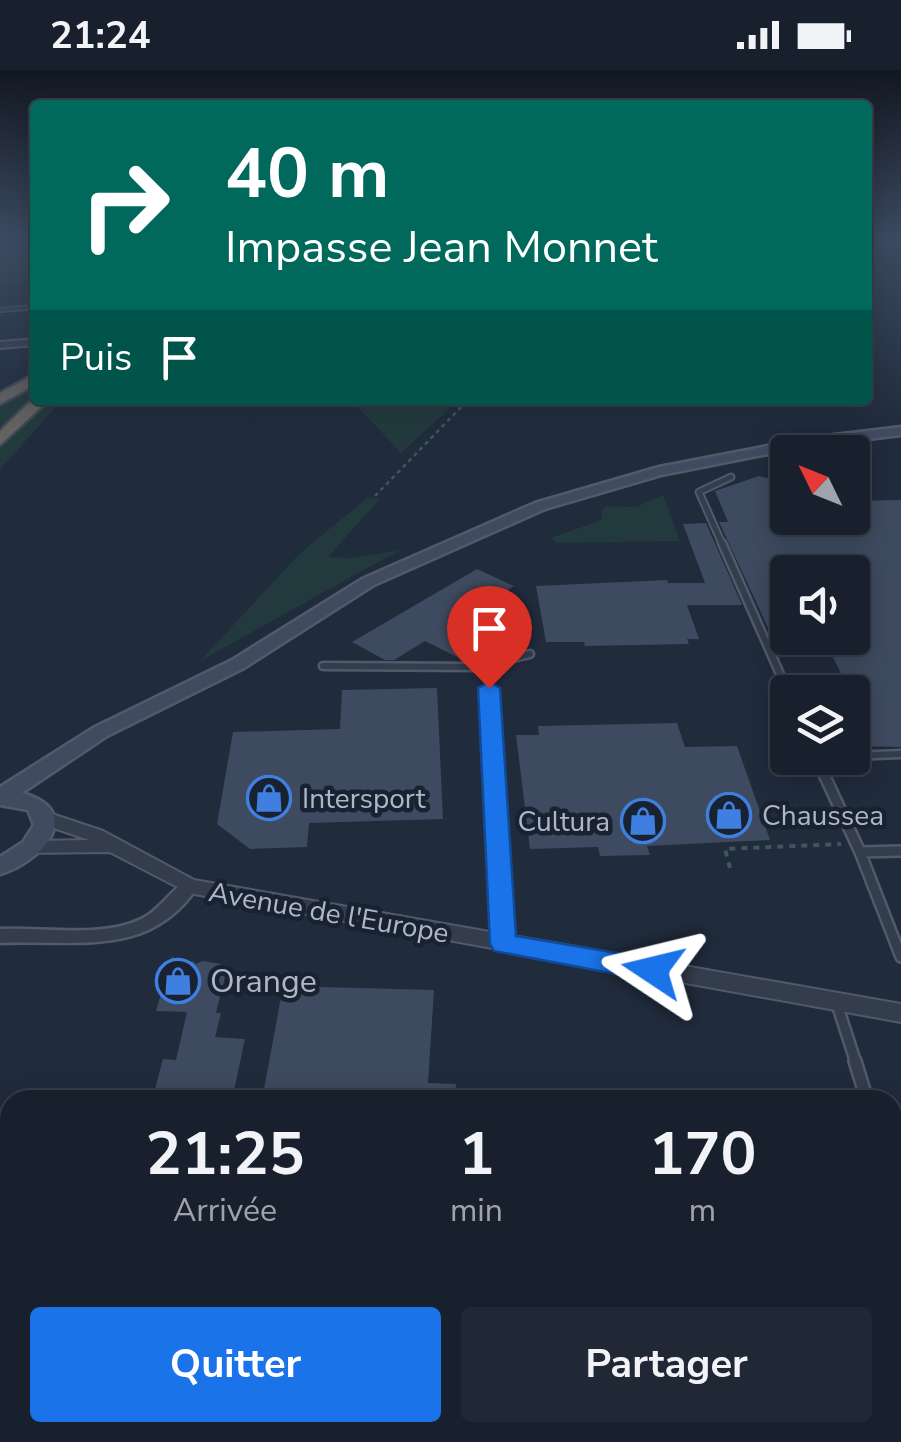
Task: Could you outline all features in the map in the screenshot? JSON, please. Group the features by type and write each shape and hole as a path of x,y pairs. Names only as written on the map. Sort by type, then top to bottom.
{"highway":[{"path":"0,398 30,381"},
{"path":"0,424 30,396"},
{"path":"0,440 35,405"}],"main road":[{"path":"0,797 132,715 238,664 368,582 469,535 540,506 659,470 901,428"},
{"path":"0,866 33,848 44,833 42,812 48,782 78,748"},
{"path":"0,797 14,797 42,812"}],"street":[{"path":"0,345 30,342"},
{"path":"489,688 503,944"},
{"name":"Avenue de l'Europe","path":"42,812 189,886 901,1013"},
{"path":"33,848 94,844 119,850"},
{"path":"0,936 32,932 130,934 160,919 189,886"}],"lane":[{"path":"0,310 30,307"},
{"path":"731,477 699,492 780,675"},
{"path":"323,666 477,667 530,654"},
{"path":"870,755 901,754"},
{"path":"824,775 901,957"},
{"path":"858,848 901,851"},
{"path":"836,1001 864,1090"}],"path":[{"path":"375,496 463,405"},
{"path":"730,868 725,849 858,848"}],"green space":[{"path":"30,392 30,405 58,405 0,470 0,399"},
{"path":"356,405 449,405 448,410 401,453"},
{"path":"663,495 680,541 557,543 550,538 602,520 601,511 606,506 636,507"},
{"path":"368,497 380,499 328,557 352,558 400,550 200,661 299,554"}],"building":[{"path":"759,476 770,479 770,535 870,535 870,501 901,500 901,747 870,746 870,675 842,675 832,655 870,655 870,555 770,555 770,632 719,522 728,522 715,491"},
{"path":"706,523 742,605 687,605 699,639 687,639 689,644 585,646 584,642 546,642 536,586 667,580 705,583 683,524"},
{"path":"477,569 514,586 483,605 520,623 463,660 425,641 394,660 385,660 352,642"},
{"path":"437,688 443,819 309,823 307,847 250,849 217,824 233,732 340,729 342,690"},
{"path":"677,723 685,747 737,746 770,840 647,846 650,855 600,856 598,847 530,849 516,735 539,735 538,726"},
{"path":"172,956 183,968 193,961 228,965 216,1013 221,1013 215,1037 245,1039 234,1090 155,1090 163,1059 176,1060 187,1012 156,1011"},
{"path":"283,986 434,990 428,1083 456,1084 456,1090 264,1090"}],"place":[{"name":"Intersport","path":"269,798"},
{"name":"Chaussea","path":"729,815"},
{"name":"Cultura","path":"643,821"},
{"name":"Orange","path":"178,981"}],"route":[{"path":"489,688 503,944 653,970"}]}
